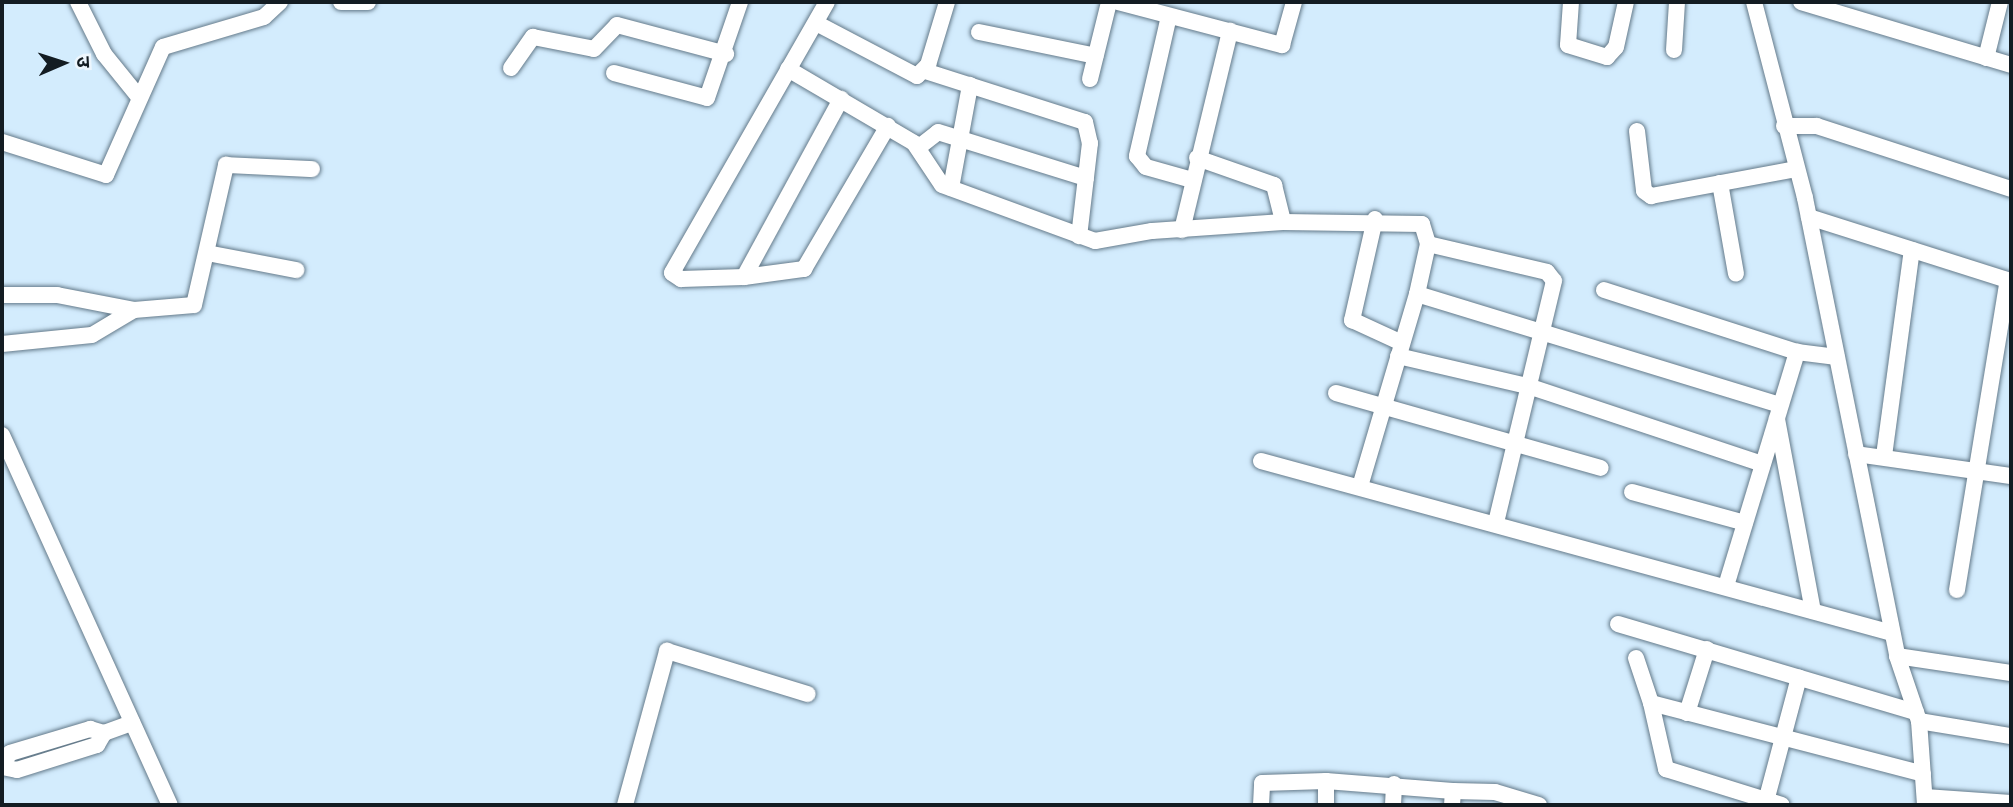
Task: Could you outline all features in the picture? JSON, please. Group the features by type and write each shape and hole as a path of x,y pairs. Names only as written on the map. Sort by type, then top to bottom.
{"street":[{"path":"78,2 104,54 138,96"},
{"path":"2,142 102,176 138,96 169,43 264,17 280,2"},
{"path":"341,2 368,2"},
{"path":"614,74 707,98 726,54 740,2"},
{"path":"827,2 671,267 681,279 795,273 811,264 888,127"},
{"path":"925,71 947,2"},
{"path":"1090,79 1109,2"},
{"path":"1118,2 1282,45 1294,2"},
{"path":"1571,2 1568,44 1607,57 1616,47 1626,2"},
{"path":"1674,50 1677,2"},
{"path":"1754,2 1809,217 1897,656 1917,716 1925,801 2011,803"},
{"path":"1801,2 2011,65"},
{"path":"1986,58 2000,2"},
{"path":"1170,16 1137,156 1146,167 1192,180"},
{"path":"816,23 907,74 925,71 1086,122 1091,135 1079,236"},
{"path":"511,68 533,37 594,49 617,25 726,54"},
{"path":"1182,230 1197,158 1230,31"},
{"path":"979,32 1096,56"},
{"path":"788,69 919,147 936,181 1104,243 1182,230 1283,222 1375,219 1422,224 1428,244 1417,294 1360,487"},
{"path":"951,188 970,85"},
{"path":"744,277 841,99"},
{"path":"1784,126 1817,126 2011,189"},
{"path":"1637,131 1647,194 1796,169"},
{"path":"919,147 935,132 1086,178"},
{"path":"1197,158 1274,185 1283,222"},
{"path":"2,295 57,295 134,310 197,304 226,165 312,169"},
{"path":"1720,183 1736,274"},
{"path":"1809,217 2010,280 1958,590"},
{"path":"1375,219 1352,320 1400,350 1531,387 1763,464"},
{"path":"1428,244 1551,274 1545,333 1496,523"},
{"path":"1884,456 1912,250"},
{"path":"206,253 296,270"},
{"path":"1604,290 1797,352 1838,357"},
{"path":"1417,294 1545,333 1779,411"},
{"path":"2,344 92,335 134,310"},
{"path":"1726,586 1797,352"},
{"path":"1336,393 1383,409 1601,468"},
{"path":"1779,411 1813,611"},
{"path":"2,435 170,805"},
{"path":"1856,454 2011,476"},
{"path":"1261,461 1892,633"},
{"path":"1632,492 1745,523"},
{"path":"1618,624 1799,677 1917,716 2011,736"},
{"path":"1687,713 1707,649"},
{"path":"625,805 667,651 808,694"},
{"path":"1897,656 2011,673"},
{"path":"1636,658 1651,703 1666,769 1782,805"},
{"path":"1766,802 1799,677"},
{"path":"1651,703 1923,774"},
{"path":"2,766 16,770 97,745 104,733 132,723"},
{"path":"1325,805 1326,781"},
{"path":"1261,805 1262,783 1326,781 1394,784 1453,798 1495,792 1535,805"},
{"path":"1393,805 1394,784"}]}
